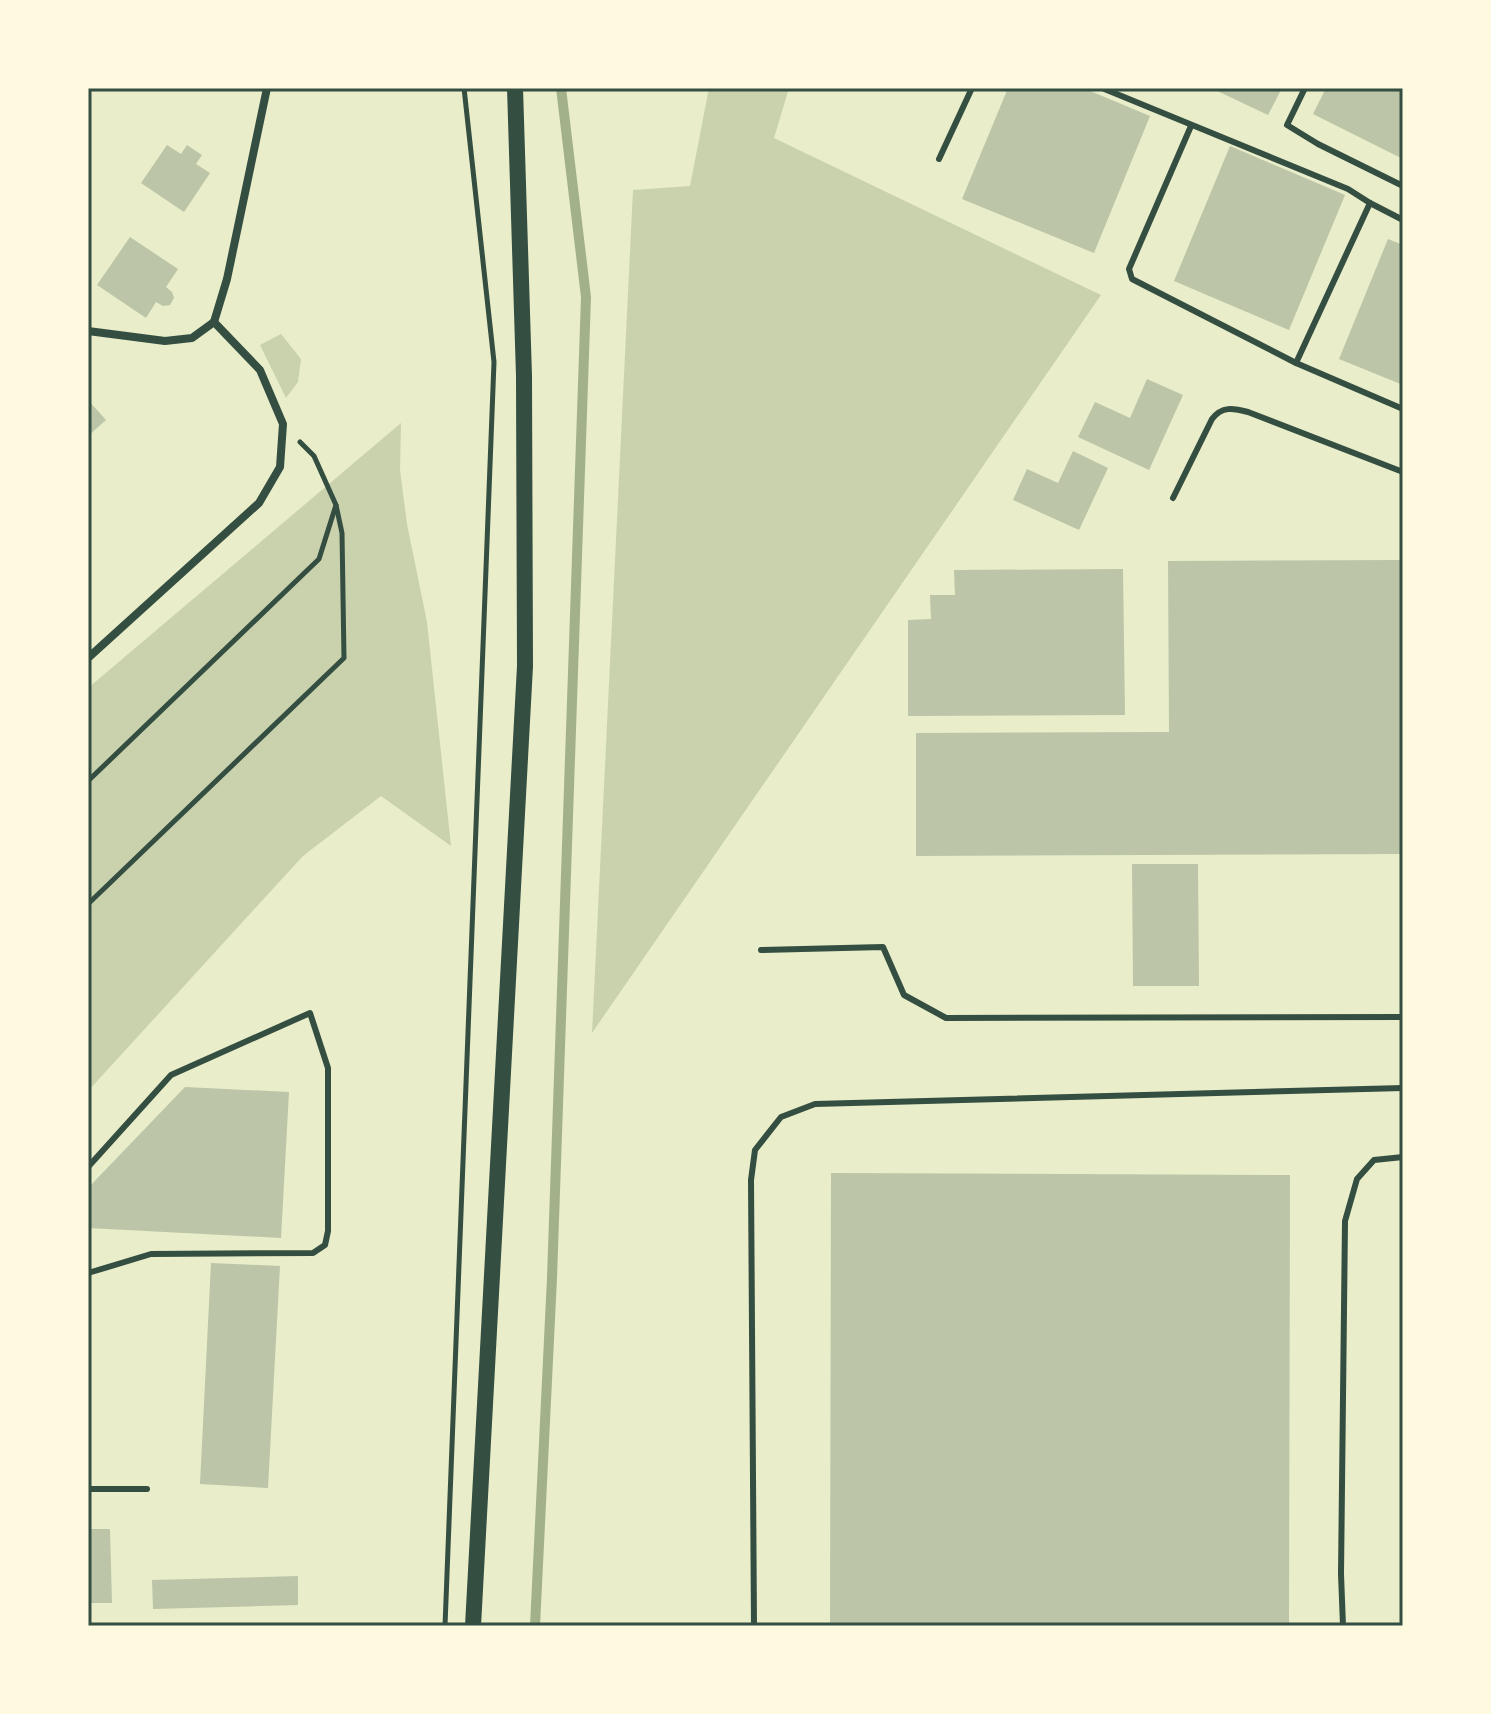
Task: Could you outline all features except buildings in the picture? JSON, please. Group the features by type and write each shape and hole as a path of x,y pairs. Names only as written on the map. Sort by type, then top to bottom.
{"main road":[{"path":"473,1626 525,666 524,376 515,88"}],"street":[{"path":"88,331 165,341 192,338 214,322 227,279 267,88"},
{"path":"88,658 259,503 280,467 283,424 260,370 214,322"}],"lane":[{"path":"939,159 972,88"},
{"path":"1102,88 1348,189 1403,220"},
{"path":"1305,88 1287,125 1403,186"},
{"path":"1191,126 1129,269 1132,279 1296,363 1403,409"},
{"path":"1296,363 1370,203"},
{"path":"1173,498 1212,419 1225,409 1248,412 1403,472"},
{"path":"761,950 883,947 904,995 946,1018 1403,1017"},
{"path":"88,1167 171,1075 310,1013 328,1068 328,1231 325,1245 313,1253 151,1254 88,1273"},
{"path":"754,1626 751,1180 755,1150 781,1117 815,1104 1403,1088"},
{"path":"1343,1626 1345,1221 1357,1179 1374,1160 1403,1157"},
{"path":"88,1489 147,1489"}],"path":[{"path":"445,1626 494,362 464,88"},
{"path":"88,904 344,658 342,533 336,505 314,456 283,424"},
{"path":"88,781 319,559 336,505"}],"green space":[{"path":"709,88 789,88 774,138 1101,295 592,1033 633,190 690,186"},
{"path":"281,334 301,359 298,382 286,398 260,345"},
{"path":"401,423 400,470 407,524 427,622 451,846 381,796 303,856 88,1091 88,688"}],"waterway":[{"path":"535,1626 552,1278 586,297 561,88"}]}
